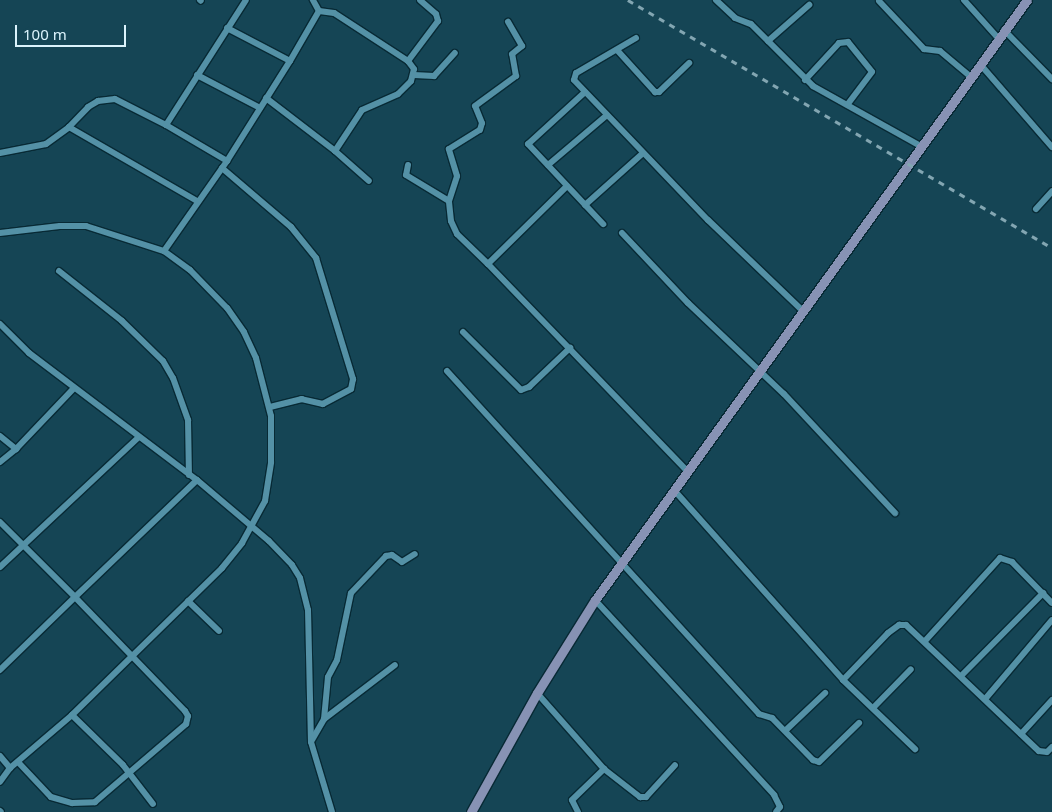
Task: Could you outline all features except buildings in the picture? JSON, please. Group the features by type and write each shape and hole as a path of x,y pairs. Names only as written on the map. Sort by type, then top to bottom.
{"main road":[{"path":"471,812 537,693 595,600 674,490 686,470 1027,0"}],"street":[{"path":"166,125 246,0"},
{"path":"313,0 319,11"},
{"path":"408,61 438,21 436,14 420,0"},
{"path":"716,0 735,18 751,24 805,80 922,147"},
{"path":"964,0 998,38"},
{"path":"880,1 924,49 940,51 971,77"},
{"path":"768,41 809,5"},
{"path":"164,251 197,201 227,161 319,11"},
{"path":"319,11 334,13 408,61 414,69 414,75 398,94 362,110 335,151"},
{"path":"508,22 522,46 512,54 516,74 475,106 482,123 480,130 450,146 457,176 450,201 451,221 457,234 570,348 686,470"},
{"path":"227,28 290,61"},
{"path":"1004,30 1052,78"},
{"path":"636,38 574,75 585,92 643,153 802,310"},
{"path":"805,80 839,43 848,42 872,72 847,105"},
{"path":"617,50 655,92 659,92 689,63"},
{"path":"414,75 434,76 455,52"},
{"path":"980,64 1052,147"},
{"path":"197,75 260,108"},
{"path":"585,92 528,144 603,224"},
{"path":"266,98 335,151 369,181"},
{"path":"0,153 46,144 69,127 88,107 110,99 166,125 227,161"},
{"path":"548,165 607,115"},
{"path":"69,127 197,201"},
{"path":"585,205 643,153"},
{"path":"408,165 406,175 450,201"},
{"path":"222,168 291,226 316,258 353,379 351,389 323,404 302,399 270,407"},
{"path":"488,264 567,186"},
{"path":"1036,209 1052,191"},
{"path":"0,233 60,226 86,226 164,251 214,294 244,332 256,358 270,407 272,446 268,490 252,526 234,554 72,715 10,768 0,782"},
{"path":"622,233 688,303 760,370 894,513"},
{"path":"59,271 122,321 163,361 173,378 188,420 189,475"},
{"path":"0,324 29,353 197,480 252,526 292,565 305,595 310,624 311,742 332,812"},
{"path":"463,332 521,390 529,387 570,348"},
{"path":"447,372 756,711 770,717 786,730 813,760 819,762 859,723"},
{"path":"0,462 16,449 74,388"},
{"path":"0,436 16,449"},
{"path":"0,567 139,437"},
{"path":"0,670 197,480"},
{"path":"674,490 843,680 915,749"},
{"path":"0,522 132,655 188,716 186,724 100,800 72,803 51,797 18,762"},
{"path":"324,719 328,677 337,660 351,593 386,556 392,555 402,562 415,554"},
{"path":"925,641 996,559 1009,560 1052,603"},
{"path":"961,676 1043,594"},
{"path":"595,600 774,795 780,806 776,812"},
{"path":"188,601 219,631"},
{"path":"986,698 1052,620"},
{"path":"843,680 895,626 906,625 986,698 1020,734 1042,753 1052,747"},
{"path":"311,742 324,719 395,664"},
{"path":"873,708 911,669"},
{"path":"537,693 604,769 642,798 675,764"},
{"path":"786,730 826,693"},
{"path":"1020,734 1052,700"},
{"path":"72,715 130,773 153,804"},
{"path":"0,756 10,768"},
{"path":"578,812 572,800 604,769"}],"railway":[{"path":"628,0 1052,248"}]}
